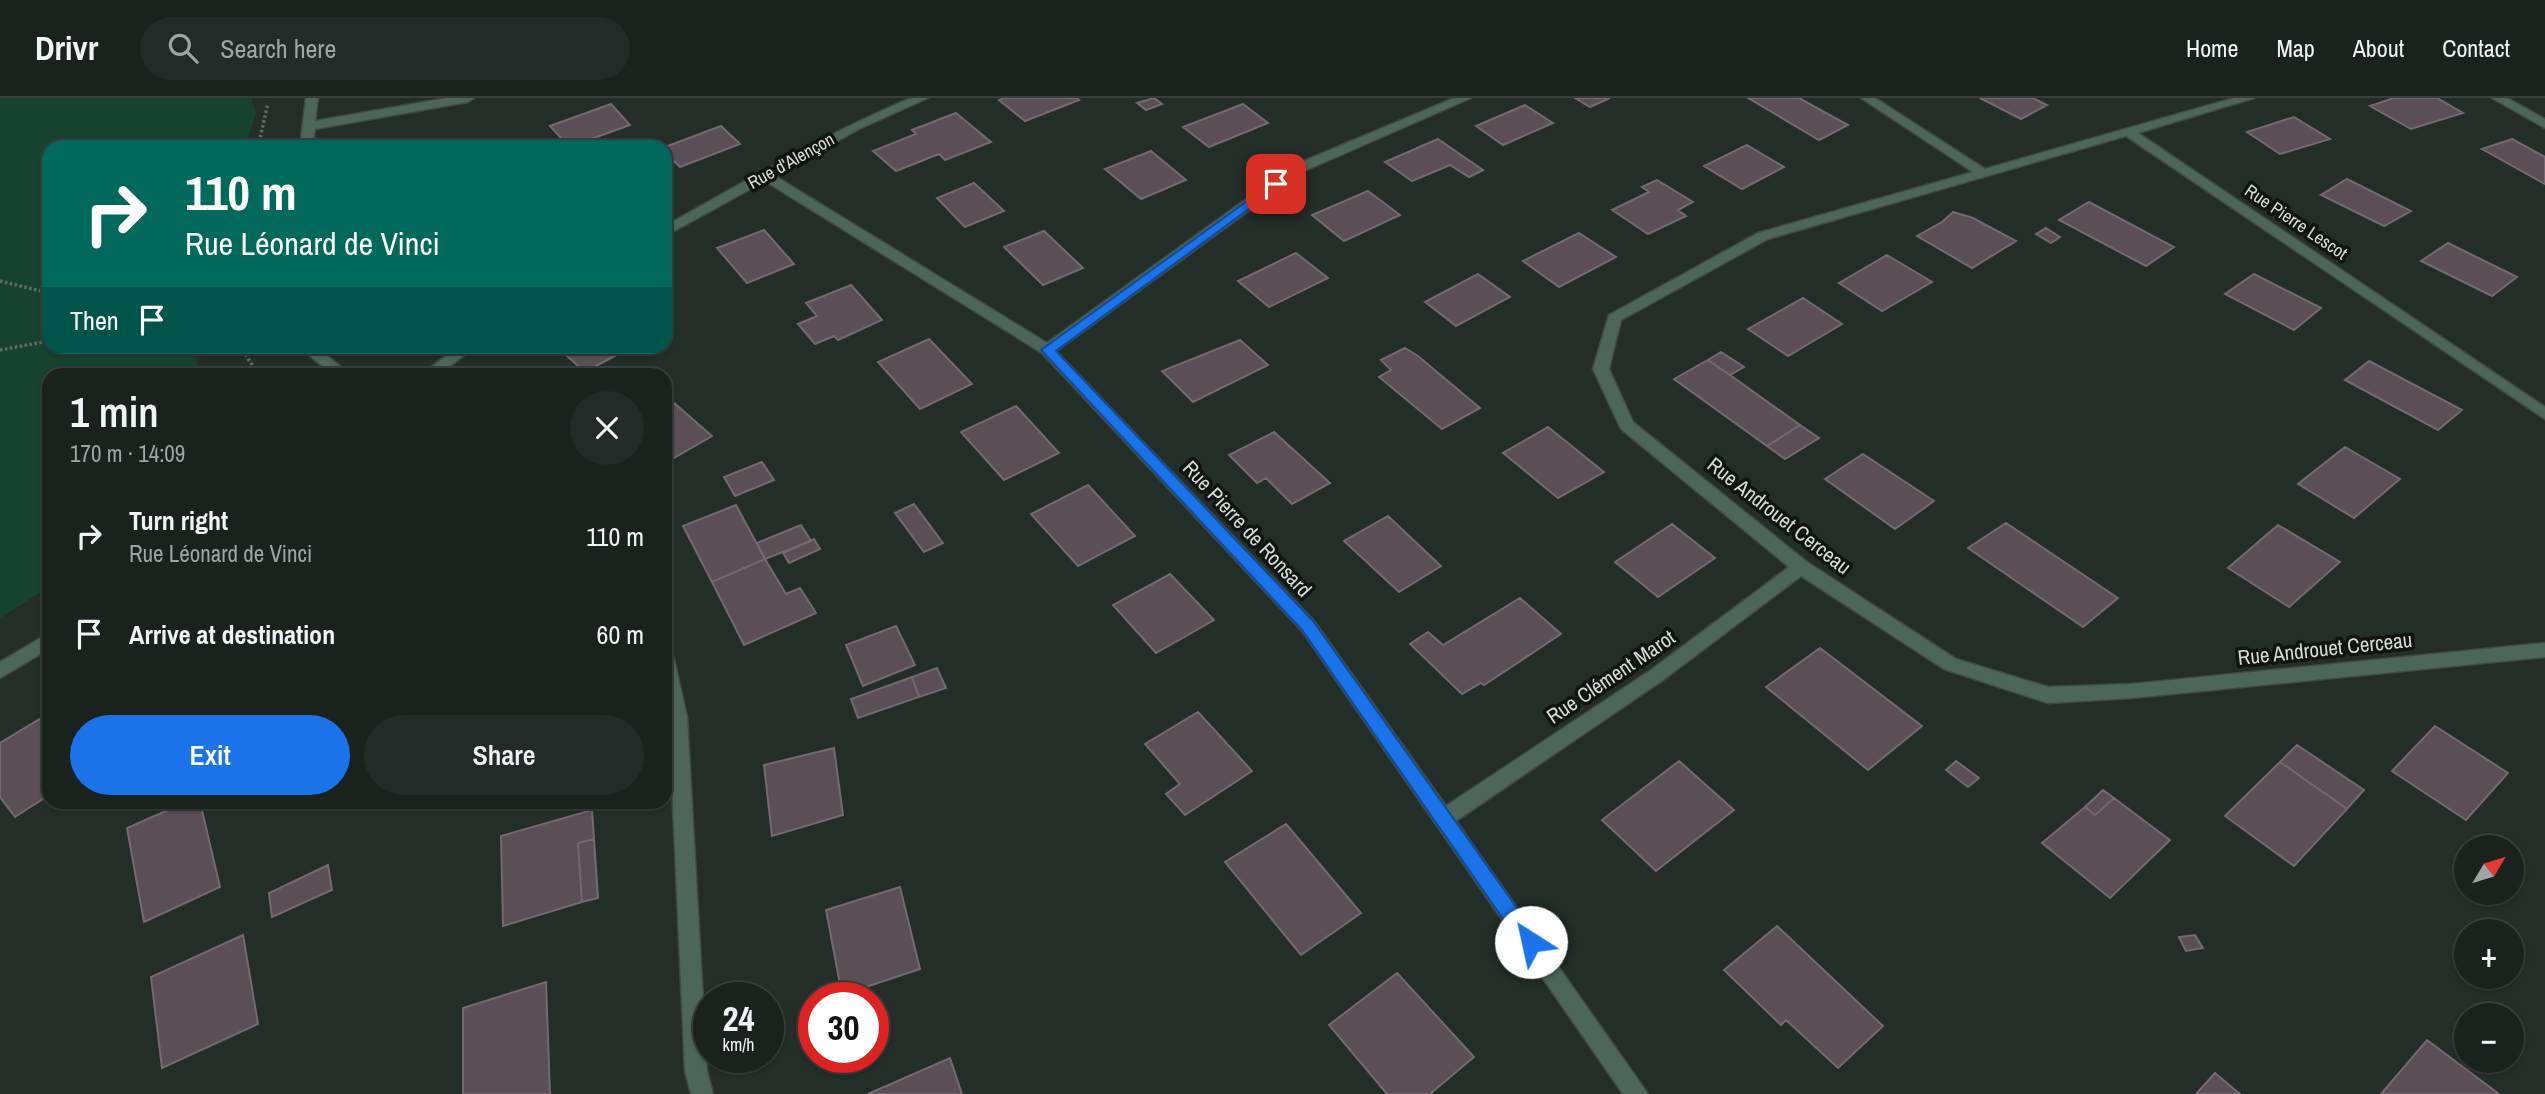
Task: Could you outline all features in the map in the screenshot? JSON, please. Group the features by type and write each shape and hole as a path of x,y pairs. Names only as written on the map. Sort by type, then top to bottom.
{"street":[{"path":"307,140 312,98"},
{"path":"310,126 468,98"},
{"name":"Rue d'Alençon","path":"672,228 855,126 922,98"},
{"path":"1047,350 1297,169 1465,98"},
{"path":"1867,98 1983,173"},
{"path":"2128,132 2248,98"},
{"path":"2498,98 2545,124"},
{"name":"Rue Androuet Cerceau","path":"2128,132 1763,236 1614,318 1601,369 1627,425 1801,567 1950,664 2048,695 2132,691 2545,650"},
{"name":"Rue Pierre Lescot","path":"2128,132 2545,414"},
{"name":"Rue Pierre de Ronsard","path":"764,175 1047,350 1307,626 1637,1094"},
{"path":"315,354 333,368"},
{"path":"438,368 458,354"},
{"name":"Rue Clément Marot","path":"1443,819 1657,675 1801,567"},
{"path":"0,671 42,644"},
{"path":"672,690 678,717 696,1071 702,1094"}],"path":[{"path":"260,140 268,103"},
{"path":"0,281 42,291"},
{"path":"0,350 42,342"}],"green space":[{"path":"0,98 251,98 256,113 247,140 42,140 42,354 196,354 197,368 42,368 42,591 0,618"}],"building":[{"path":"1154,98 1162,104 1146,110 1137,103"},
{"path":"1575,98 1610,98 1590,107"},
{"path":"1748,98 1799,98 1848,125 1819,140"},
{"path":"1980,98 2033,98 2047,105 2021,119"},
{"path":"2394,98 2437,98 2463,113 2411,129 2370,106"},
{"path":"999,100 1079,100 1025,121"},
{"path":"611,104 630,125 588,140 563,140 550,126"},
{"path":"1243,104 1268,123 1209,147 1183,127"},
{"path":"1525,105 1553,123 1503,145 1476,126"},
{"path":"956,113 991,142 945,160 939,154 896,171 873,151 916,134 912,130"},
{"path":"2294,117 2330,139 2280,154 2247,132"},
{"path":"721,126 740,144 680,167 672,159 672,144"},
{"path":"1438,139 1483,170 1469,177 1450,165 1412,181 1385,162"},
{"path":"2512,139 2545,157 2545,184 2482,149"},
{"path":"1747,145 1784,167 1742,189 1704,166"},
{"path":"1151,151 1186,180 1141,199 1105,169"},
{"path":"2347,179 2411,211 2384,226 2321,195"},
{"path":"1657,180 1693,202 1678,210 1686,216 1648,234 1612,210 1649,192 1642,187"},
{"path":"974,183 1004,211 965,227 937,198"},
{"path":"1368,191 1400,215 1344,241 1312,215"},
{"path":"2089,202 2174,247 2146,266 2059,220"},
{"path":"1953,212 1973,218 2016,241 1972,268 1917,236 1942,222"},
{"path":"2046,228 2060,237 2051,243 2036,234"},
{"path":"764,230 794,264 747,283 717,248"},
{"path":"1044,231 1083,268 1043,285 1004,247"},
{"path":"1579,233 1616,257 1559,287 1523,261"},
{"path":"2448,243 2517,277 2492,296 2421,261"},
{"path":"1296,253 1328,278 1269,307 1238,281"},
{"path":"1887,255 1932,282 1882,311 1839,283"},
{"path":"1478,274 1510,297 1456,326 1425,302"},
{"path":"2254,274 2321,308 2294,330 2225,294"},
{"path":"851,285 882,320 838,340 834,336 815,344 798,324 817,316 806,303"},
{"path":"1803,298 1842,324 1788,356 1748,329"},
{"path":"929,339 972,384 920,409 878,362"},
{"path":"1240,340 1268,365 1193,402 1162,371"},
{"path":"1405,348 1480,408 1442,429 1379,377 1391,370 1381,360"},
{"path":"1721,352 1744,367 1730,375 1708,360"},
{"path":"565,354 618,354 592,368 581,368"},
{"path":"1708,360 1800,425 1767,446 1674,379"},
{"path":"2369,361 2462,410 2438,430 2345,380"},
{"path":"672,401 712,436 672,459"},
{"path":"1016,406 1059,453 1004,480 961,432"},
{"path":"1800,425 1819,438 1785,459 1767,446"},
{"path":"1548,427 1604,472 1558,498 1503,453"},
{"path":"1274,432 1330,483 1292,504 1266,478 1257,483 1229,455"},
{"path":"2345,447 2400,479 2354,518 2298,484"},
{"path":"1863,454 1934,501 1895,529 1825,479"},
{"path":"762,462 774,480 735,496 724,477"},
{"path":"1088,485 1135,536 1078,566 1031,514"},
{"path":"914,504 943,543 924,552 895,513"},
{"path":"736,505 765,559 712,582 683,526"},
{"path":"1388,516 1441,566 1399,592 1344,541"},
{"path":"2006,523 2118,598 2083,627 1968,548"},
{"path":"1672,524 1715,558 1658,597 1615,562"},
{"path":"801,525 811,541 765,559 757,543"},
{"path":"2278,525 2340,562 2289,607 2228,568"},
{"path":"814,539 820,549 789,563 783,553"},
{"path":"765,559 786,594 800,588 816,613 744,645 712,582"},
{"path":"1170,574 1214,620 1156,653 1113,605"},
{"path":"1520,598 1561,634 1484,685 1481,683 1462,694 1410,644 1428,632 1443,645"},
{"path":"896,626 915,665 863,686 846,645"},
{"path":"1820,648 1922,726 1868,770 1766,687"},
{"path":"937,668 946,688 919,697 912,677"},
{"path":"912,677 919,697 858,718 851,699"},
{"path":"1198,712 1252,771 1185,815 1166,794 1180,784 1145,744"},
{"path":"42,718 42,800 15,817 0,797 0,743"},
{"path":"2435,726 2508,773 2466,820 2392,771"},
{"path":"2297,745 2364,790 2347,809 2280,762"},
{"path":"834,748 843,815 772,836 764,765"},
{"path":"1679,761 1734,810 1656,871 1602,820"},
{"path":"1956,761 1979,778 1968,787 1946,770"},
{"path":"2280,762 2347,809 2294,866 2225,816"},
{"path":"2103,790 2114,798 2095,815 2085,807"},
{"path":"2114,798 2170,840 2110,898 2042,843 2085,807 2095,815"},
{"path":"170,809 202,809 220,887 144,922 127,828"},
{"path":"592,810 594,839 578,843 582,902 503,926 501,836"},
{"path":"1286,824 1361,913 1301,955 1225,862"},
{"path":"594,839 598,898 582,902 578,843"},
{"path":"328,865 332,890 272,917 269,893"},
{"path":"900,887 920,969 881,982 840,982 826,910"},
{"path":"1777,926 1883,1026 1838,1068 1786,1020 1781,1025 1724,970"},
{"path":"243,935 258,1024 162,1068 151,977"},
{"path":"2195,935 2203,948 2186,951 2179,937"},
{"path":"1397,973 1474,1057 1430,1094 1387,1094 1329,1025"},
{"path":"546,982 550,1094 463,1094 463,1008"},
{"path":"2427,1040 2454,1060 2454,1073 2471,1073 2499,1094 2381,1094"},
{"path":"950,1058 962,1094 868,1094"},
{"path":"2215,1073 2240,1094 2196,1094"}],"route":[{"path":"1276,184 1047,350 1307,626 1531,942"}]}
